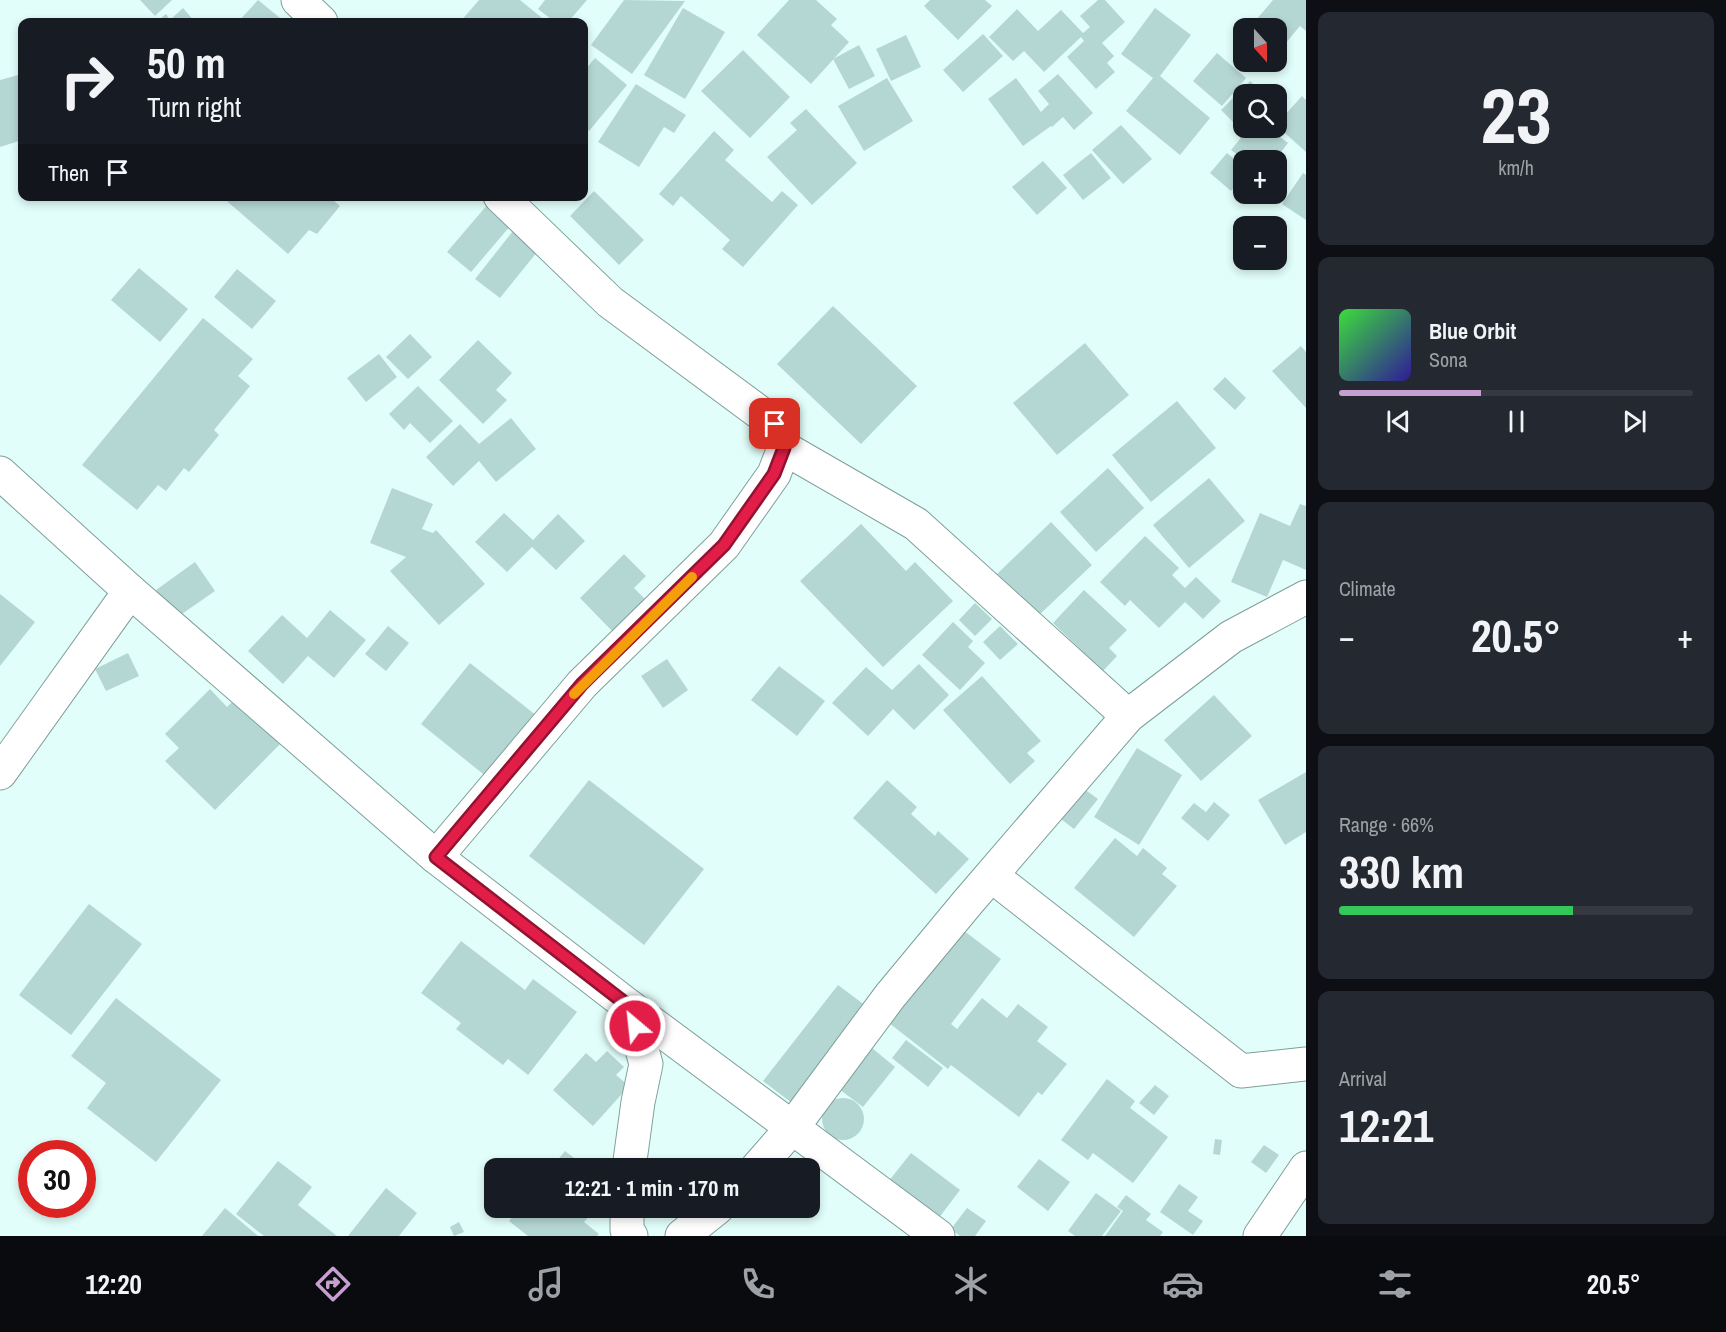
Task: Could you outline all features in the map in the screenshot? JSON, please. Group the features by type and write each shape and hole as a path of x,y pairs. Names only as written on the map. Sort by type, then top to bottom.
{"street":[{"path":"298,0 317,18"},
{"path":"505,201 610,302 775,424 784,448 916,524 1128,717"},
{"path":"436,857 582,684 724,545 774,474 784,448"},
{"path":"0,473 130,591 436,857 630,1007 938,1236"},
{"path":"0,773 130,591"},
{"path":"766,1158 792,1128 890,996 1128,717 1232,637 1306,597"},
{"path":"992,876 1241,1071 1306,1064"},
{"path":"630,1007 646,1064 630,1158"},
{"path":"1260,1236 1306,1168"},
{"path":"627,1218 627,1230 631,1236"},
{"path":"682,1236 704,1218"}],"building":[{"path":"140,0 172,0 155,16"},
{"path":"258,0 280,18 242,18"},
{"path":"479,0 520,0 542,18 463,18"},
{"path":"545,0 587,0 571,18 550,18 538,9"},
{"path":"624,0 685,1 632,74 591,45"},
{"path":"789,0 816,0 837,19 831,25 849,42 811,84 757,35"},
{"path":"930,0 985,0 992,6 958,40 924,6"},
{"path":"1098,0 1105,0 1125,22 1102,43 1114,56 1107,63 1115,72 1096,89 1067,57 1084,41 1081,37 1044,72 1024,51 1013,61 989,37 1017,9 1038,31 1061,10 1083,33 1090,27 1080,16"},
{"path":"1273,0 1306,0 1306,31 1300,26 1287,41 1287,18 1258,18"},
{"path":"183,8 192,18 172,18"},
{"path":"683,8 725,32 685,99 644,75"},
{"path":"1155,8 1191,35 1160,76 1210,118 1180,155 1126,111 1153,78 1121,54"},
{"path":"983,34 1003,56 963,92 943,70"},
{"path":"906,35 921,67 891,81 876,49"},
{"path":"859,45 875,76 849,89 833,59"},
{"path":"743,50 790,97 750,138 701,91"},
{"path":"1217,53 1233,67 1233,72 1239,72 1246,78 1241,84 1233,84 1233,93 1222,106 1193,81"},
{"path":"595,58 627,85 589,131 588,130 588,66"},
{"path":"1058,74 1093,113 1074,130 1063,117 1023,146 988,99 1016,78 1041,112 1049,104 1038,91"},
{"path":"18,75 18,141 0,147 0,80"},
{"path":"887,78 913,121 864,151 838,106"},
{"path":"636,84 686,115 674,133 664,127 639,167 598,142"},
{"path":"1302,96 1306,100 1306,152 1287,135 1287,113"},
{"path":"1233,98 1233,122 1221,110"},
{"path":"806,109 857,163 812,205 767,157 797,130 790,123"},
{"path":"1121,125 1152,159 1123,184 1092,150"},
{"path":"714,131 734,150 725,160 772,202 782,191 798,205 743,267 722,249 730,240 681,196 673,206 659,194"},
{"path":"1241,138 1281,138 1288,143 1283,150 1231,150"},
{"path":"1091,153 1111,178 1083,200 1063,175"},
{"path":"1227,153 1233,158 1233,189 1231,191 1210,173"},
{"path":"1043,161 1067,188 1037,215 1012,187"},
{"path":"1303,173 1306,175 1306,220 1282,204 1287,204 1287,197"},
{"path":"594,191 644,240 619,265 570,216 584,201 588,201 588,197"},
{"path":"227,201 334,201 340,206 317,234 309,230 288,254"},
{"path":"488,204 512,224 471,272 447,252"},
{"path":"517,226 542,246 500,298 475,279"},
{"path":"139,268 188,309 160,342 111,300"},
{"path":"237,269 276,301 252,329 214,297"},
{"path":"833,306 917,386 861,444 777,364"},
{"path":"203,318 253,359 238,376 250,386 214,430 219,435 189,472 184,468 166,491 158,485 137,510 82,465"},
{"path":"410,334 432,357 408,379 386,357"},
{"path":"478,340 512,373 496,390 507,400 483,424 439,380"},
{"path":"1085,343 1129,395 1057,455 1013,403"},
{"path":"1301,346 1306,352 1306,408 1272,371"},
{"path":"379,354 397,377 366,402 347,378"},
{"path":"1225,377 1246,398 1235,410 1213,389"},
{"path":"418,386 453,421 430,443 410,423 404,430 389,414"},
{"path":"1177,401 1216,448 1151,502 1112,455"},
{"path":"511,418 536,449 496,482 479,461 453,486 426,457 460,424 479,444"},
{"path":"1108,468 1144,508 1096,552 1060,512"},
{"path":"1209,478 1245,521 1189,568 1153,525"},
{"path":"392,488 433,504 422,529 433,533 436,530 485,584 439,625 390,571 406,557 370,543"},
{"path":"1300,504 1306,506 1306,570 1283,560 1267,597 1231,582 1260,513 1290,526"},
{"path":"504,513 533,540 558,514 585,541 556,570 532,547 507,572 475,542"},
{"path":"1051,522 1092,565 1038,616 997,574"},
{"path":"861,524 906,571 915,562 953,601 883,667 800,581"},
{"path":"1145,536 1179,568 1172,575 1185,588 1196,577 1221,601 1203,619 1185,602 1159,628 1130,600 1125,606 1100,582"},
{"path":"624,554 646,576 634,588 646,600 613,632 580,598"},
{"path":"195,562 215,591 176,618 156,590"},
{"path":"1084,590 1127,630 1109,648 1117,656 1103,671 1053,623"},
{"path":"0,594 35,622 0,666"},
{"path":"975,603 992,619 975,636 959,620"},
{"path":"330,610 366,640 334,678 308,656 283,684 248,651 282,615 307,638"},
{"path":"953,622 973,641 968,647 985,663 960,690 922,655"},
{"path":"388,626 409,643 386,671 365,654"},
{"path":"1000,626 1018,644 1000,660 983,642"},
{"path":"128,653 139,676 106,691 95,669"},
{"path":"667,659 688,690 663,708 641,676"},
{"path":"470,663 542,720 493,782 421,724"},
{"path":"919,664 949,695 914,730 893,709 868,736 832,703 866,667 892,690"},
{"path":"779,666 825,701 797,736 751,700"},
{"path":"982,676 1041,741 1027,753 1035,761 1010,784 943,710"},
{"path":"210,689 227,707 239,695 284,740 215,810 165,761 179,748 165,734"},
{"path":"1214,695 1252,736 1201,781 1164,740"},
{"path":"1137,748 1182,775 1139,845 1094,817"},
{"path":"1306,772 1306,832 1285,845 1258,800"},
{"path":"589,780 704,869 644,945 529,856"},
{"path":"887,780 917,807 911,814 935,836 938,831 969,859 936,894 853,818"},
{"path":"1076,783 1098,799 1074,829 1053,813"},
{"path":"1214,802 1230,815 1208,841 1181,818 1194,803 1206,812"},
{"path":"1115,838 1137,856 1143,848 1167,868 1162,874 1177,886 1134,937 1074,888"},
{"path":"89,904 142,944 71,1035 19,995"},
{"path":"963,930 1001,959 951,1024 957,1029 982,998 1007,1018 1018,1004 1048,1027 1037,1041 1067,1064 1042,1095 1038,1092 1019,1117 951,1065 948,1069 889,1023"},
{"path":"461,941 525,990 533,979 577,1012 528,1075 508,1059 503,1065 456,1029 461,1023 421,993"},
{"path":"838,985 866,1006 792,1103 763,1081"},
{"path":"116,998 221,1080 156,1162 87,1108 106,1083 71,1056"},
{"path":"906,1040 943,1068 928,1087 892,1058"},
{"path":"872,1048 895,1067 863,1107 839,1089"},
{"path":"607,1051 624,1067 616,1075 629,1086 593,1126 553,1090 586,1053 596,1062"},
{"path":"1107,1079 1135,1101 1130,1108 1168,1137 1133,1183 1093,1153 1088,1160 1061,1140"},
{"path":"1155,1085 1169,1096 1154,1115 1139,1103"},
{"path":"843,1098 858,1104 864,1119 858,1134 843,1140 828,1134 822,1119 828,1104"},
{"path":"1215,1139 1222,1140 1220,1155 1213,1154"},
{"path":"1264,1145 1279,1155 1266,1173 1251,1162"},
{"path":"565,1151 574,1158 559,1158"},
{"path":"911,1153 960,1190 938,1219 888,1182"},
{"path":"1039,1159 1070,1182 1048,1211 1017,1187"},
{"path":"278,1161 312,1187 298,1205 337,1236 264,1236 236,1214"},
{"path":"1179,1184 1198,1197 1188,1211 1203,1221 1193,1235 1160,1212"},
{"path":"386,1188 417,1213 399,1236 348,1236"},
{"path":"1096,1193 1121,1211 1102,1236 1075,1236 1068,1231"},
{"path":"1126,1195 1151,1214 1146,1220 1163,1232 1160,1236 1105,1236 1123,1211 1117,1207"},
{"path":"225,1208 258,1236 202,1236"},
{"path":"967,1208 986,1221 975,1236 960,1236 951,1229"},
{"path":"512,1218 587,1218 584,1222 599,1234 597,1236 528,1236 509,1221"},
{"path":"459,1222 464,1232 454,1236 450,1227"}],"slow traffic":[{"path":"574,694 692,577"}],"route":[{"path":"635,1026 630,1007 436,857 582,684 724,545 774,474 784,448 775,424"}]}
